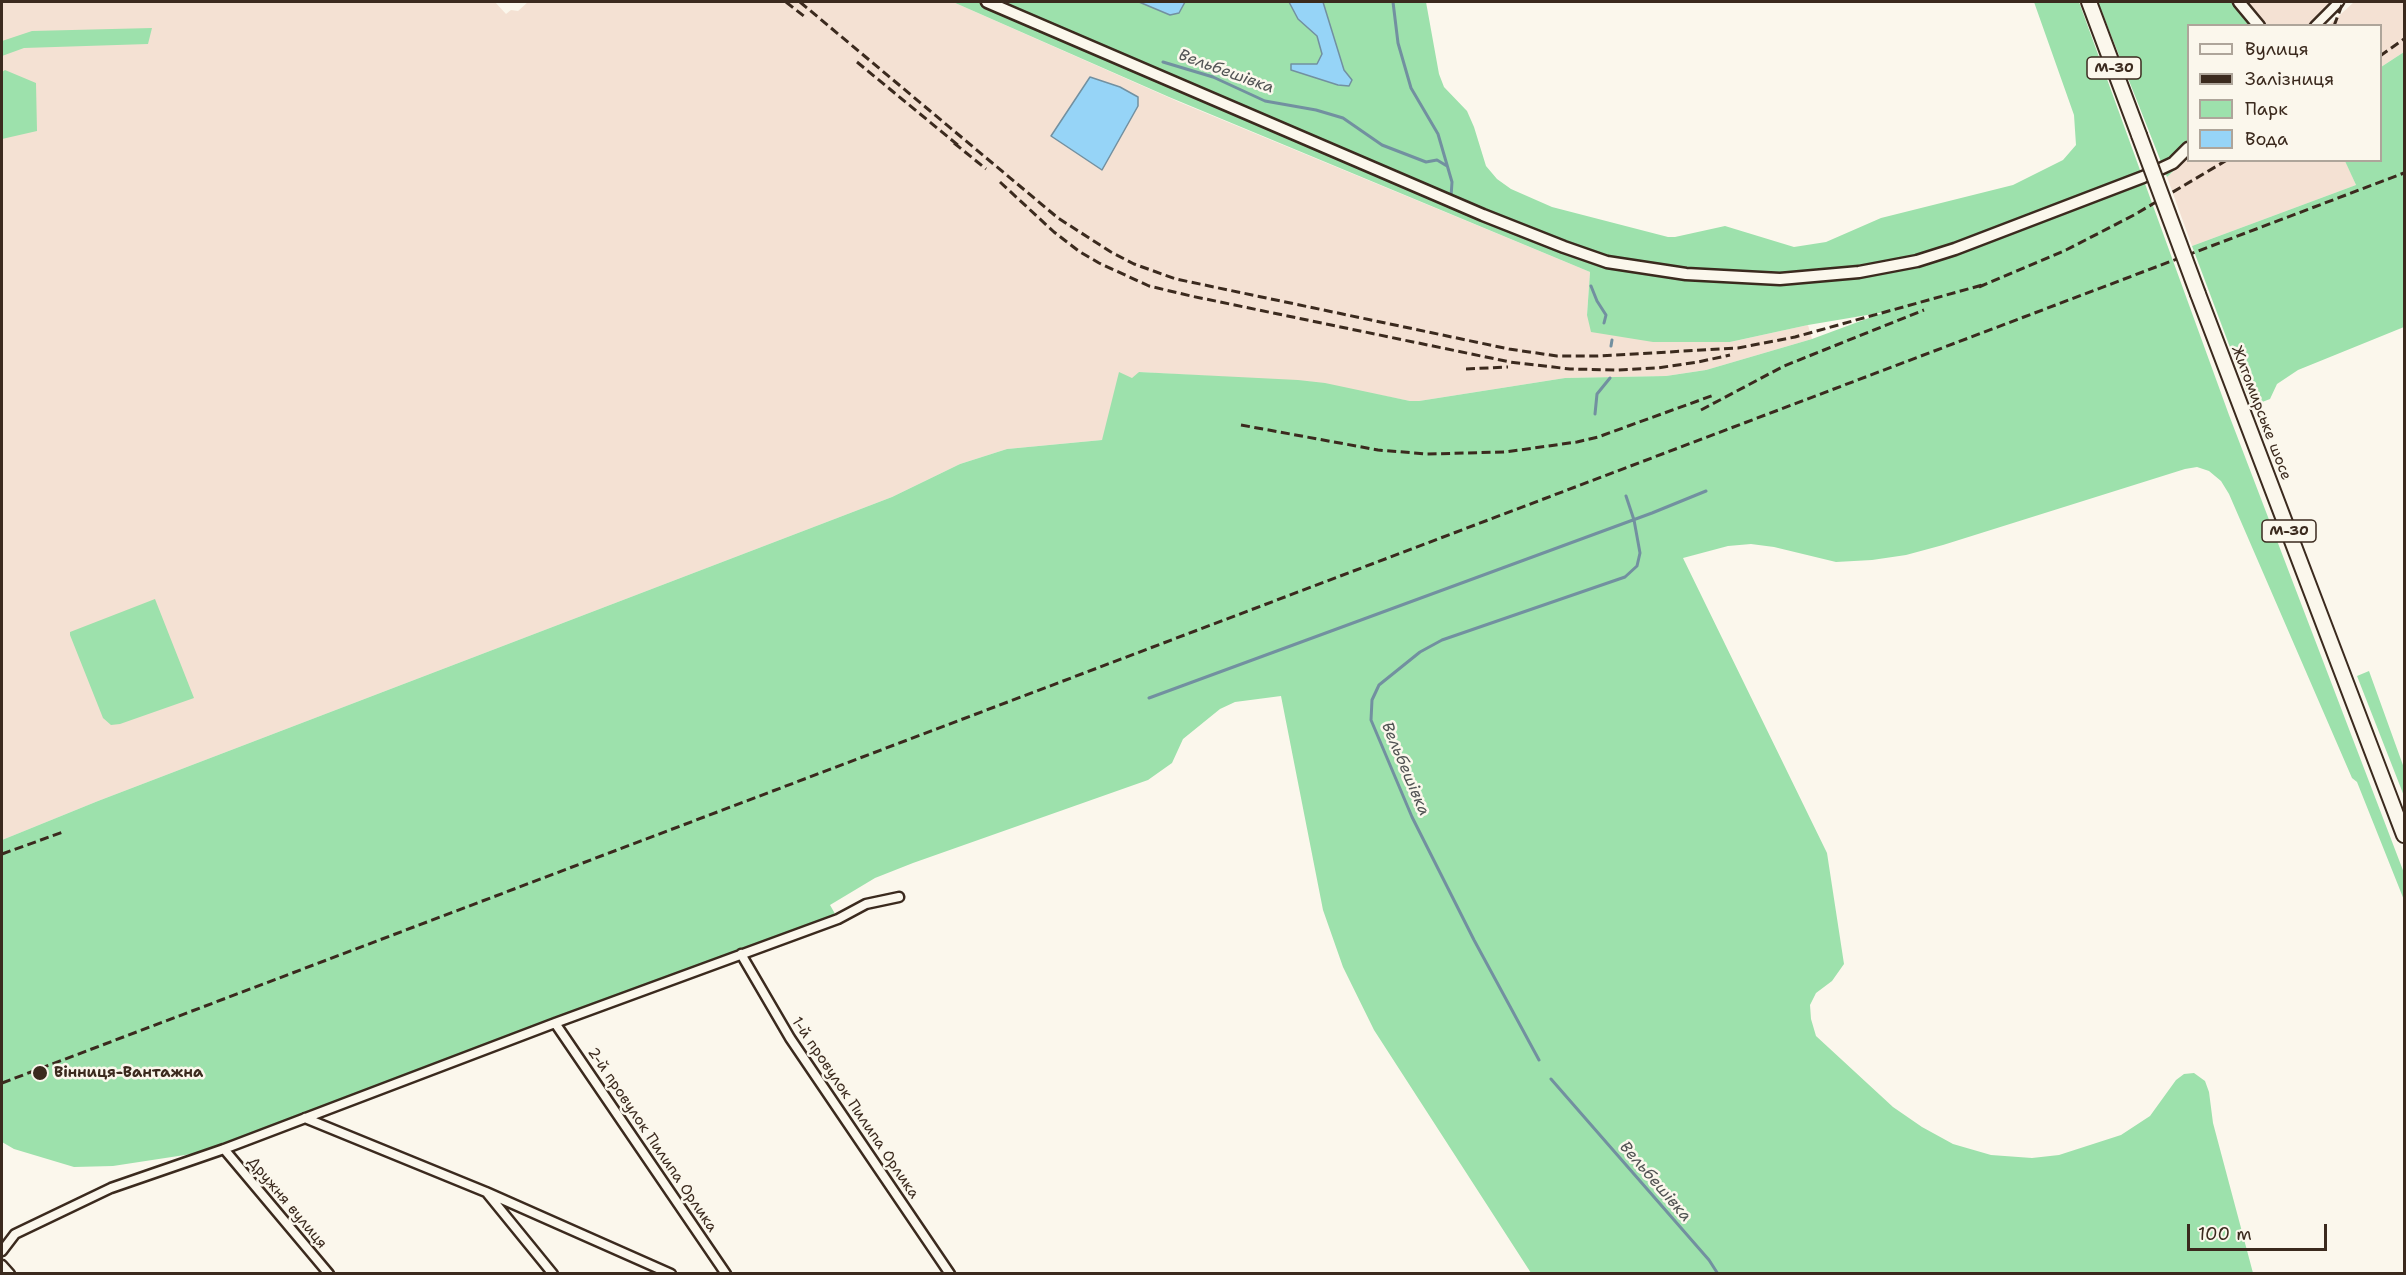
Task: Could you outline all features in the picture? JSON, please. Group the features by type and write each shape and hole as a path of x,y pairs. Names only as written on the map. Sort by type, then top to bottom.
{"highway":[{"name":"Житомирське шосе","path":"2089,2 2404,835"}],"street":[{"path":"987,2 1482,215 1587,256 1607,262 1686,274 1780,279 1859,272 1917,261 1966,245 2143,177 2173,163 2187,149"},
{"path":"2239,2 2257,24"},
{"path":"2317,24 2339,2"},
{"path":"2,1251 15,1234 101,1192 224,1149 555,1023 838,919 866,904 898,897"},
{"name":"1-й провулок Пилипа Орлика","path":"741,954 790,1038 950,1274"},
{"name":"2-й провулок Пилипа Орлика","path":"555,1023 726,1274"},
{"path":"305,1118 486,1192 671,1274"},
{"name":"Дружня вулиця","path":"224,1149 329,1274"},
{"path":"486,1192 554,1274"},
{"path":"2,1265 10,1274"}],"shaded area":[{"path":"2,2 495,2 506,14 511,10 518,11 528,2 953,2 1179,102 1590,272 1587,315 1730,342 1808,325 1812,339 1706,370 1666,376 1565,378 1419,401 1312,382 1139,372 1102,440 1007,449 960,464 892,497 98,801 2,840"},
{"path":"2239,2 2339,2 2317,24 2258,24"},
{"path":"2354,2 2404,2 2404,52 2382,66 2382,24 2330,24"},
{"path":"2187,159 2187,162 2346,162 2356,185 2192,246 2167,177"}],"green space":[{"path":"953,2 1426,2 1439,74 1444,87 1467,111 1486,166 1497,179 1511,189 1552,207 1668,237 1725,226 1794,247 1826,242 1881,218 2013,185 2063,160 2076,145 2074,115 2034,2 2079,2 2229,415 2404,873 2404,900 2357,782 2352,778 2229,494 2221,481 2209,471 2197,467 2185,469 1906,555 1836,562 1774,547 1751,544 1728,546 1683,558 1827,853 1844,964 1832,981 1816,993 1810,1005 1816,1036 1893,1107 1922,1127 1953,1144 1991,1155 2032,1158 2059,1155 2121,1135 2150,1116 2176,1080 2184,1074 2194,1073 2205,1081 2209,1092 2213,1123 2253,1273 1531,1273 1374,1030 1343,967 1323,910 1281,696 1235,702 1220,709 1183,739 1172,763 1148,780 875,878 830,905 838,919 224,1149 113,1166 74,1167 14,1149 2,1142 2,840 98,801 892,497 960,464 1007,449 1102,440 1119,372 1132,378 1139,372 1298,380 1419,401 1565,378 1666,376 1706,370 1812,339 1885,312 1808,325 1730,342 1653,342 1591,332 1587,315 1590,272 1169,97"},
{"path":"2098,2 2239,2 2258,24 2187,24 2187,158 2167,177"},
{"path":"152,28 148,44 24,48 2,56 2,41 32,31"},
{"path":"2404,52 2404,327 2298,370 2277,384 2270,399 2252,406 2192,246 2356,185 2345,162 2382,162 2382,66"},
{"path":"5,70 36,83 37,131 2,139 2,72"},
{"path":"155,599 194,698 120,724 111,725 103,718 70,632"},
{"path":"2369,671 2404,768 2404,796 2357,676"}],"water":[{"path":"1139,2 1185,2 1179,13 1170,15"},
{"path":"1289,2 1323,2 1344,70 1352,80 1349,86 1338,85 1291,70 1291,64 1317,64 1322,54 1317,36 1298,19"},
{"path":"1090,77 1120,87 1138,97 1138,106 1102,170 1051,136"}],"waterway":[{"name":"Вельбешівка","path":"1393,2 1398,43 1411,88 1438,134 1452,182 1451,197"},
{"name":"Вельбешівка","path":"1163,62 1213,77 1265,101 1316,110 1343,118 1382,145 1426,162 1437,160 1447,166"},
{"name":"Вельбешівка","path":"1591,286 1606,315 1604,323"},
{"name":"Вельбешівка","path":"1611,346 1612,340"},
{"name":"Вельбешівка","path":"1595,414 1597,394 1610,378"},
{"path":"1149,698 1652,513 1706,491"},
{"name":"Вельбешівка","path":"1539,1060 1474,940 1412,817 1371,720 1372,700 1379,685 1420,652 1442,640 1625,577 1637,566 1640,553 1634,520 1626,496"},
{"name":"Вельбешівка","path":"1551,1079 1709,1260 1718,1274"}],"railway":[{"path":"786,2 805,17"},
{"path":"800,2 1058,218 1134,264 1176,279 1509,349 1557,356 1598,356 1738,348 1795,337 1986,284"},
{"path":"2335,24 2343,2"},
{"path":"2382,55 2404,39"},
{"path":"857,62 959,146"},
{"path":"954,143 986,169"},
{"path":"1979,287 2066,250 2134,215 2224,162"},
{"path":"2,1083 2404,173"},
{"path":"1000,182 1054,232 1080,252 1149,286 1191,296 1510,362 1570,369 1657,368 1730,355"},
{"path":"1701,410 1784,366 1924,310"},
{"path":"1466,369 1508,367"},
{"path":"1241,425 1378,450 1427,454 1505,452 1598,437 1714,395"},
{"path":"2,854 63,832"}],"place":[{"name":"Вінниця-Вантажна","path":"40,1073"}]}
